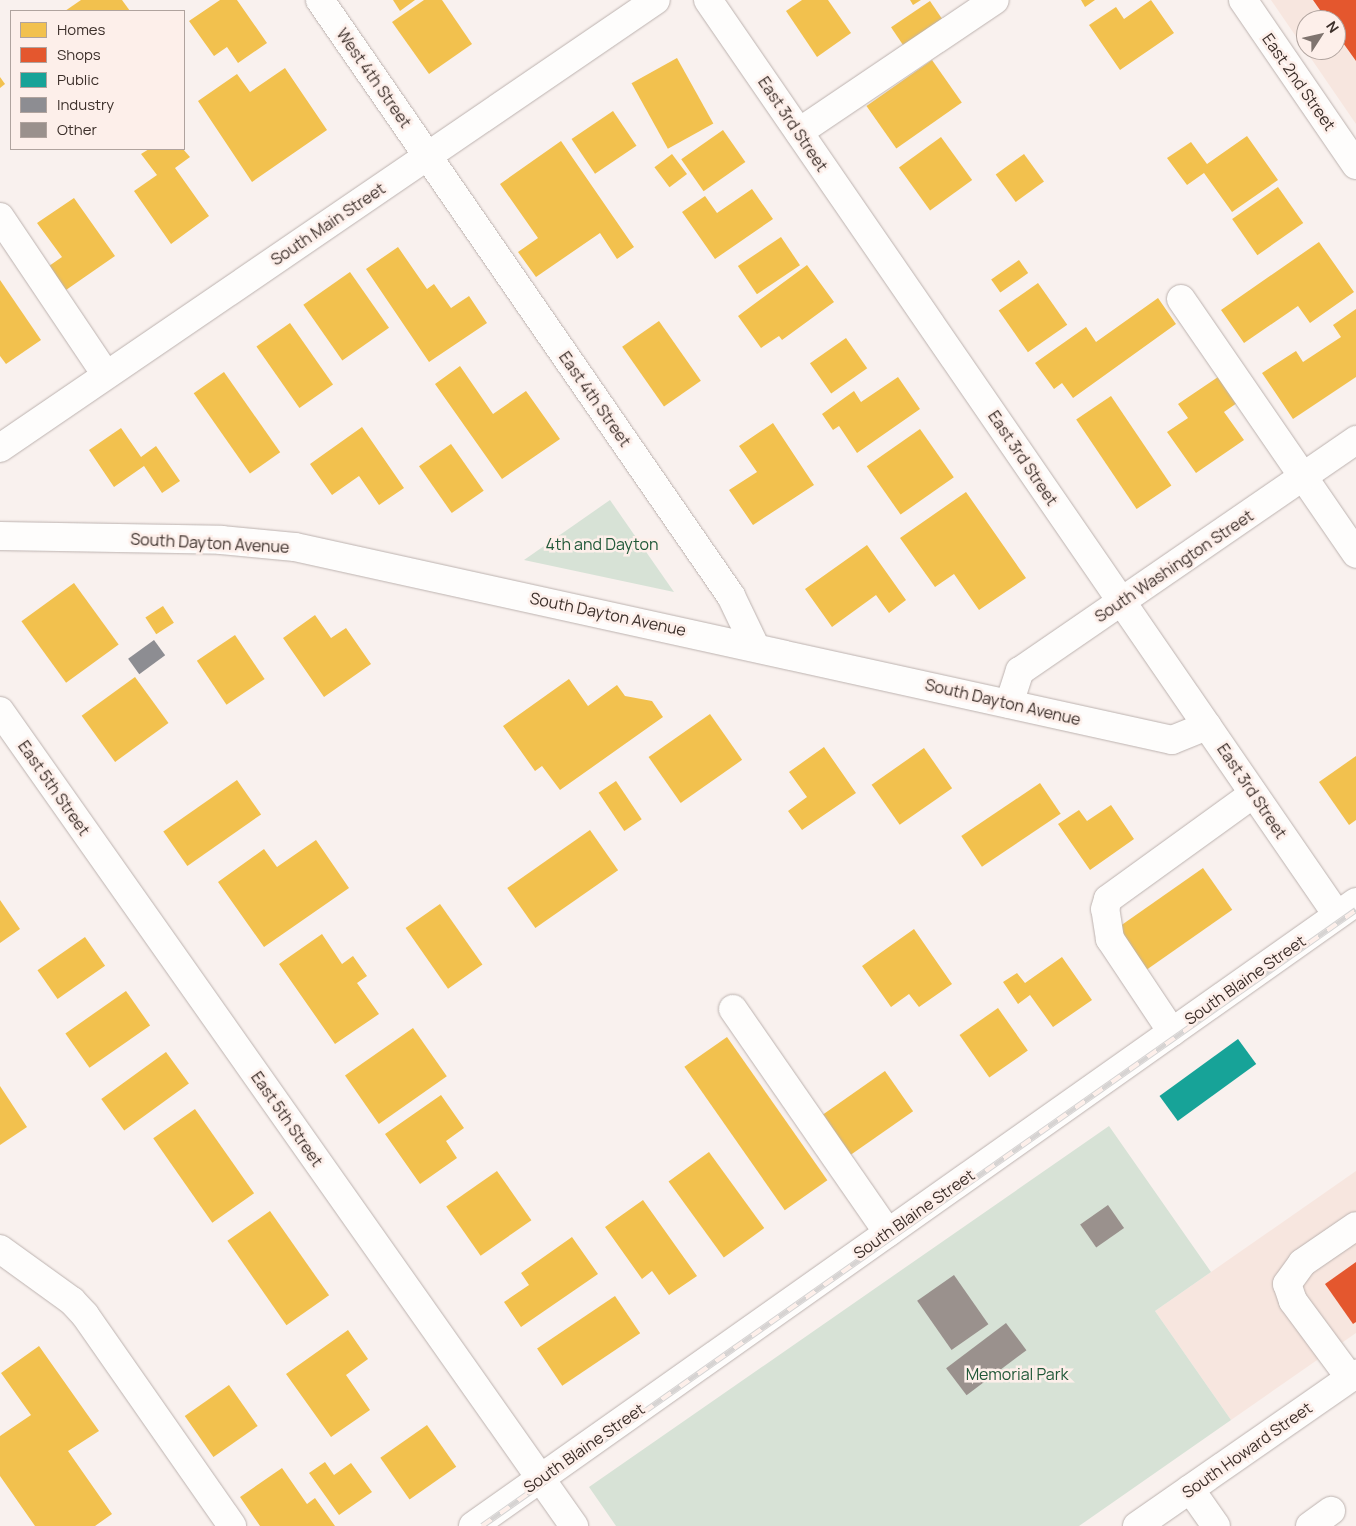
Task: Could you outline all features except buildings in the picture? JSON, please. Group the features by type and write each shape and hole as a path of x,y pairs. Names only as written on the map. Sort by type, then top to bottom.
{"street":[{"name":"West 4th Street","path":"320,0 427,156"},
{"name":"South Main Street","path":"0,448 656,0"},
{"name":"East 3rd Street","path":"708,0 1253,794 1347,909"},
{"path":"799,132 995,0"},
{"name":"East 2nd Street","path":"1243,0 1356,165"},
{"name":"East 4th Street","path":"427,156 731,596 755,646"},
{"path":"0,217 106,376"},
{"path":"1181,299 1356,554"},
{"name":"South Washington Street","path":"1009,704 1020,671 1356,440"},
{"name":"South Dayton Avenue","path":"0,536 221,540 295,546 755,646 1172,740 1207,726"},
{"name":"East 5th Street","path":"0,711 574,1526"},
{"path":"1172,1032 1110,940 1105,909 1108,899 1253,794"},
{"name":"South Blaine Street","path":"473,1526 1347,909"},
{"path":"733,1009 888,1233"},
{"path":"1353,1376 1293,1301 1287,1284 1302,1264 1356,1226"},
{"path":"0,1249 72,1301 85,1315 232,1526"},
{"name":"South Howard Street","path":"1137,1526 1353,1376"},
{"path":"1190,1489 1216,1526"}],"shaded area":[{"path":"1271,0 1356,0 1356,124 1312,60 1346,60 1346,10 1296,10 1296,36"},
{"path":"1356,1171 1356,1333 1231,1420 1155,1311"}],"green space":[{"name":"4th and Dayton","path":"610,500 674,592 524,560"},
{"name":"Memorial Park","path":"1109,1126 1211,1272 1155,1311 1231,1420 1079,1526 616,1526 589,1487"}],"railway":[{"path":"482,1526 1356,910"}]}
